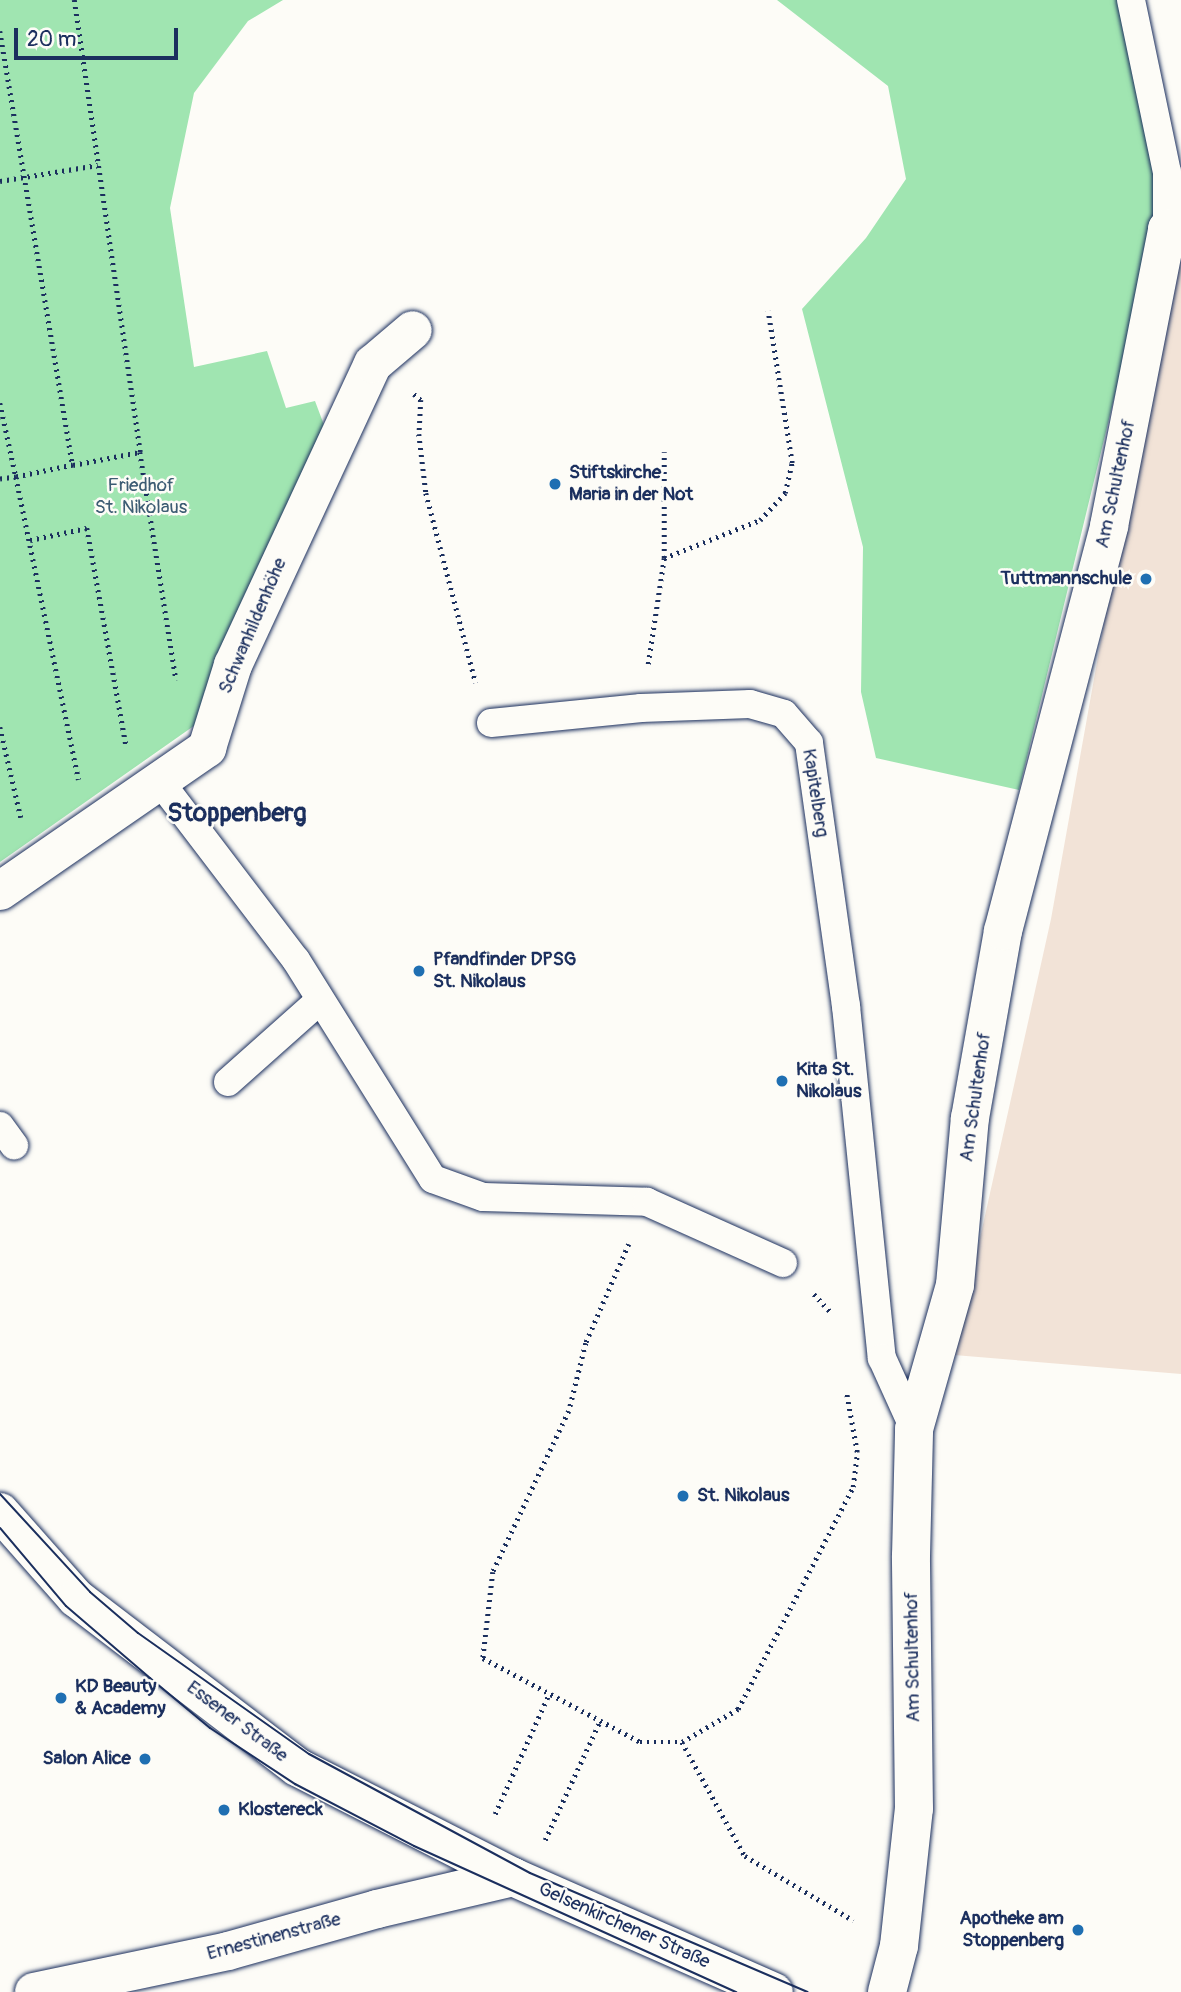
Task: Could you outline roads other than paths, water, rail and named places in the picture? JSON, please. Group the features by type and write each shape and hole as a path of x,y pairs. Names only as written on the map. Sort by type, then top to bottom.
{"street":[{"name":"Am Schultenhof","path":"887,1992 899,1947 914,1809 911,1556 914,1429 955,1285 970,1118 1003,931 1109,526 1174,229"},
{"name":"Schwanhildenhöhe","path":"0,891 161,783 207,748 233,665 373,364 413,330"},
{"name":"Essener Straße","path":"0,1513 76,1598 297,1767 513,1877"},
{"name":"Ernestinenstraße","path":"34,1992 229,1951 377,1909 513,1877"},
{"name":"Gelsenkirchener Straße","path":"513,1877 774,1992"}],"lane":[{"path":"1131,0 1167,172 1174,229"},
{"name":"Kapitelberg","path":"491,723 641,708 750,704 784,714 809,743 846,1006 882,1358 914,1429"},
{"path":"161,783 296,960 433,1180 483,1197 647,1202 783,1263"},
{"path":"228,1082 320,1000"}],"tram line":[{"path":"0,1494 90,1592 138,1633 309,1754 530,1873 808,1992"},
{"path":"0,1528 66,1606 210,1728 295,1784 414,1846 736,1992"}],"place":[{"name":"Stiftskirche Maria in der Not","path":"555,484"},
{"name":"Tuttmannschule","path":"1146,579"},
{"name":"Pfandfinder DPSG St. Nikolaus","path":"419,971"},
{"name":"Kita St. Nikolaus","path":"782,1081"},
{"name":"St. Nikolaus","path":"683,1496"},
{"name":"KD Beauty & Academy","path":"61,1698"},
{"name":"Salon Alice","path":"145,1759"},
{"name":"Klostereck","path":"224,1810"},
{"name":"Apotheke am Stoppenberg","path":"1078,1930"}],"district":[{"name":"Stoppenberg","path":"237,814"}],"park label":[{"name":"Friedhof St. Nikolaus","path":"141,497"}]}
